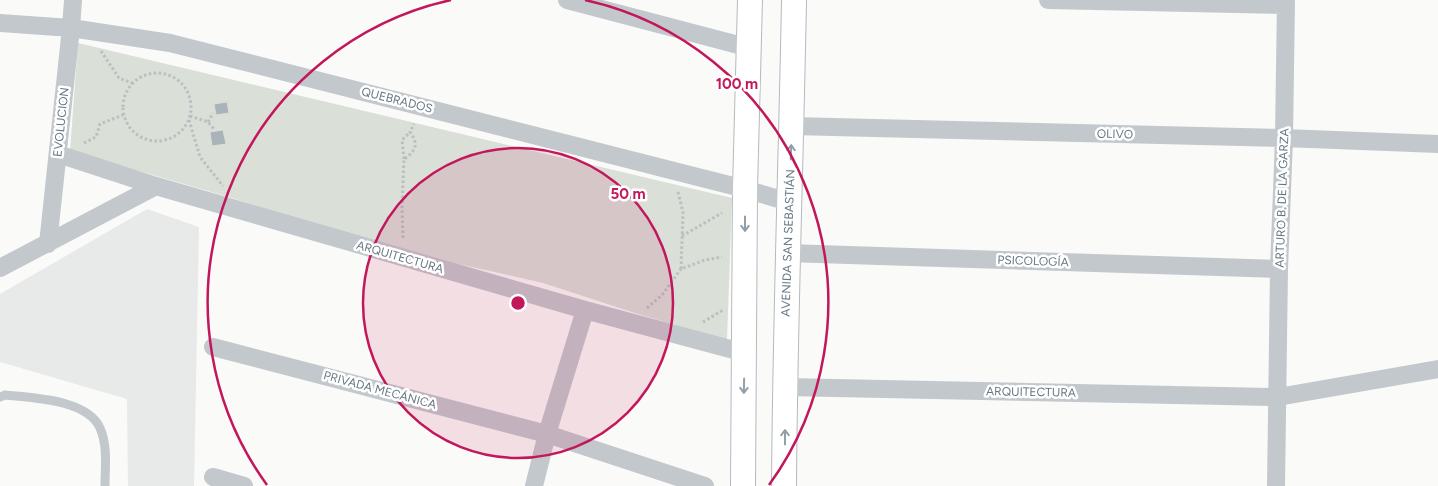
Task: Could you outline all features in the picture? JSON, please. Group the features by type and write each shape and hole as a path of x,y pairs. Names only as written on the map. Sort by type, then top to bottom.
{"main road":[{"path":"743,486 745,189 750,0"},
{"name":"AVENIDA SAN SEBASTIÁN","path":"784,486 787,253 794,0"}],"street":[{"name":"EVOLUCION","path":"48,244 73,0"},
{"path":"567,0 618,7 750,48"},
{"path":"1048,0 1286,3"},
{"name":"ARTURO B. DE LA GARZA","path":"1276,486 1286,3"},
{"name":"QUEBRADOS","path":"0,23 71,28 170,43 745,189 789,202"},
{"name":"OLIVO","path":"792,126 1284,138 1438,144"},
{"name":"ARQUITECTURA","path":"58,154 156,186 584,310 745,353"},
{"path":"0,268 156,186"},
{"name":"PSICOLOGÍA","path":"787,253 1279,269"},
{"path":"534,486 547,434 584,310"},
{"name":"PRIVADA MECÁNICA","path":"213,347 547,434 705,486"},
{"path":"1278,397 1438,369"},
{"name":"ARQUITECTURA","path":"785,387 1278,397"},
{"path":"213,477 244,486"}],"lane":[{"path":"0,397 5,395 54,401 75,407 91,416 100,427 105,445 105,486"}],"path":[{"path":"100,48 118,78 132,83"},
{"path":"190,118 178,135 156,142 144,139 134,133 127,125 122,102 132,83 150,73 160,72 174,77 186,87 190,96 192,106 190,118 200,157 227,191"},
{"path":"208,122 213,113"},
{"path":"83,144 96,136 100,124 124,115"},
{"path":"190,118 208,122 214,129"},
{"path":"403,242 404,159 402,140 410,132 414,123"},
{"path":"404,159 411,154 416,146 415,139 410,132"},
{"path":"676,185 683,212 681,269"},
{"path":"682,236 724,212"},
{"path":"644,310 662,295 681,269 705,260 730,256"},
{"path":"696,326 710,320 729,306"}],"shaded area":[{"path":"78,43 732,198 727,340 638,314 543,283 401,251 232,198 70,151"},
{"path":"147,209 199,227 194,486 128,486 127,399 0,362 0,294"}],"building":[{"path":"227,102 229,113 216,115 214,104"},
{"path":"223,130 226,144 212,146 210,132"}]}
